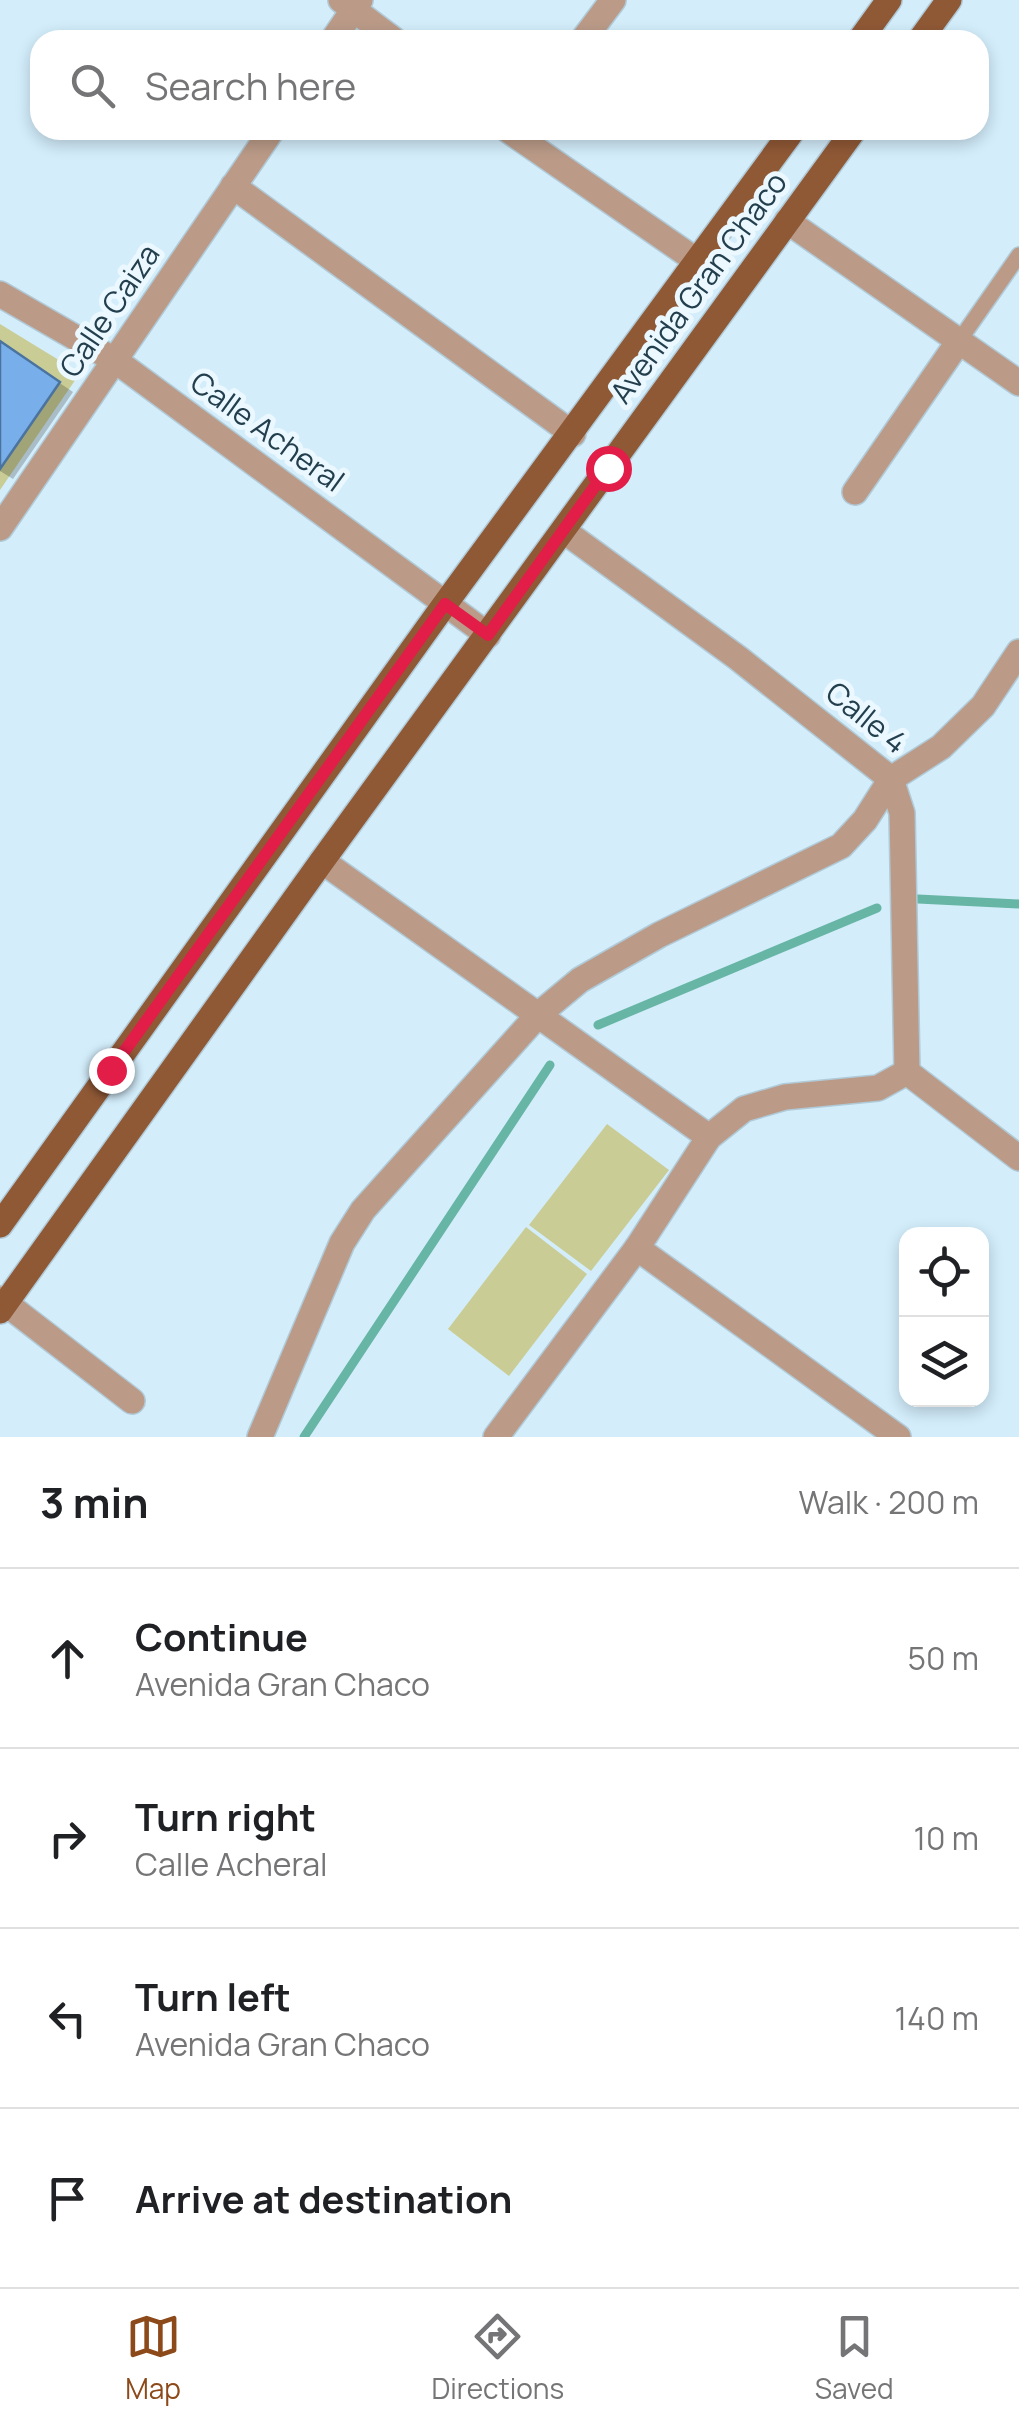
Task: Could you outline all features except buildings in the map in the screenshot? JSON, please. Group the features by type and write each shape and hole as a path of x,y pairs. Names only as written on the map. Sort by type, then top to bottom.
{"main road":[{"path":"867,30 889,0"},
{"path":"927,30 949,0"},
{"name":"Avenida Gran Chaco","path":"0,1225 445,604 787,140"},
{"name":"Avenida Gran Chaco","path":"2,1304 847,140"}],"street":[{"path":"591,30 612,0"},
{"path":"338,30 352,3 383,30"},
{"name":"Calle Caiza","path":"0,528 265,140"},
{"path":"524,140 697,261"},
{"path":"234,186 573,434"},
{"path":"787,221 1019,383"},
{"name":"Calle Acheral","path":"0,294 116,362 488,635"},
{"path":"855,492 959,340"},
{"name":"Calle 4","path":"564,530 738,658 892,779 902,813 907,1072"},
{"path":"260,1437 342,1243 362,1210 539,1014 580,980 659,935 841,846 865,820 892,779 941,747 983,706 1019,652"},
{"path":"322,861 710,1137"},
{"path":"496,1437 637,1248 710,1137 744,1109 785,1098 878,1088 907,1072 1019,1158"},
{"path":"637,1248 898,1437"},
{"path":"2,1304 132,1401"}],"lane":[{"path":"959,340 1019,255"}],"green space":[{"path":"0,324 80,373 0,490"},
{"path":"607,1124 669,1170 591,1271 529,1225"},
{"path":"526,1227 587,1274 509,1376 448,1329"}],"waterway":[{"path":"918,899 1019,904"},
{"path":"598,1025 877,908"},
{"path":"304,1437 550,1065"}],"route":[{"path":"111,1070 445,604 488,635 608,468"}]}
